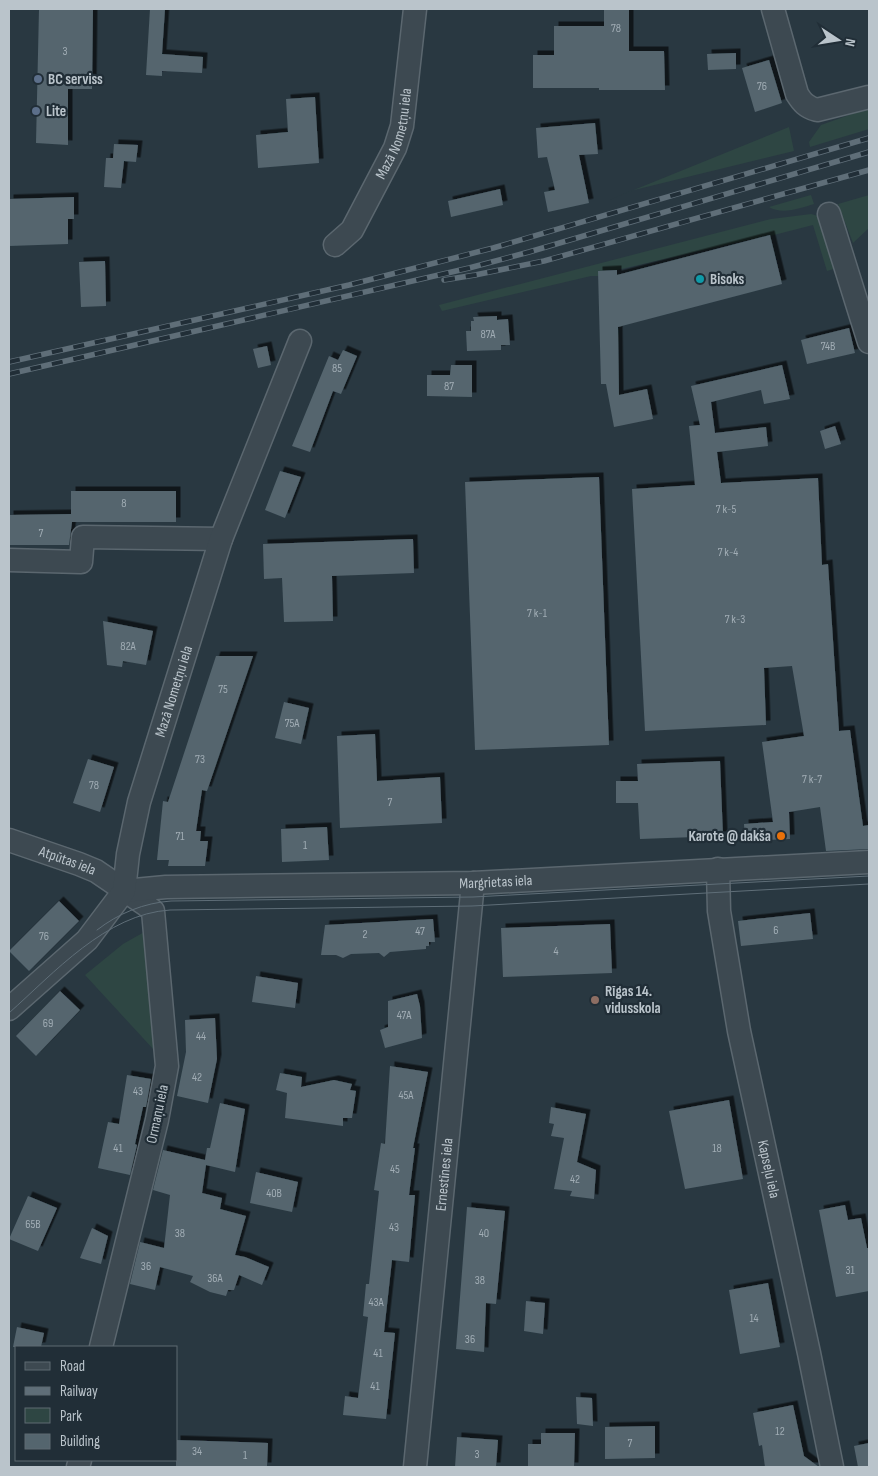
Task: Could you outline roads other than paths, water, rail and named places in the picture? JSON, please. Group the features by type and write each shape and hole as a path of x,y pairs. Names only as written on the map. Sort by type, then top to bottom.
{"street":[{"name":"Mazā Nometņu iela","path":"335,245 352,230 395,148 402,126 415,9"},
{"path":"773,9 797,94 808,108 817,110 869,98"},
{"path":"829,214 869,342"},
{"name":"Mazā Nometņu iela","path":"124,891 128,854 139,802 221,539 300,341"},
{"path":"9,560 81,562 83,537 221,539"},
{"name":"Atpūtas iela","path":"9,840 79,864 96,872 124,891"},
{"name":"Margrietas iela","path":"124,891 175,887 473,883 869,862"},
{"name":"Kapseļu iela","path":"718,870 719,911 739,1031 832,1467"},
{"name":"Ernestīnes iela","path":"415,1467 473,883"},
{"path":"9,1009 88,940 124,891"},
{"name":"Ormaņu iela","path":"101,1346 157,1120 166,1066 153,912 146,904 124,891"}],"tram line":[{"path":"97,930 132,910 151,904 171,901 473,897 869,876"},
{"path":"9,1013 82,948 103,934 124,922 147,914 170,910 472,906 869,884"}],"railway":[{"path":"9,362 349,285 493,248 869,138"},
{"path":"9,374 469,268 869,152"},
{"path":"444,280 544,261 869,170"}],"place":[{"name":"BC serviss","path":"38,79"},
{"name":"Lite","path":"36,111"},
{"name":"Bisoks","path":"700,279"},
{"name":"Karote @ dakša","path":"781,836"},
{"name":"Rīgas 14. vidusskola","path":"595,1000"}]}
